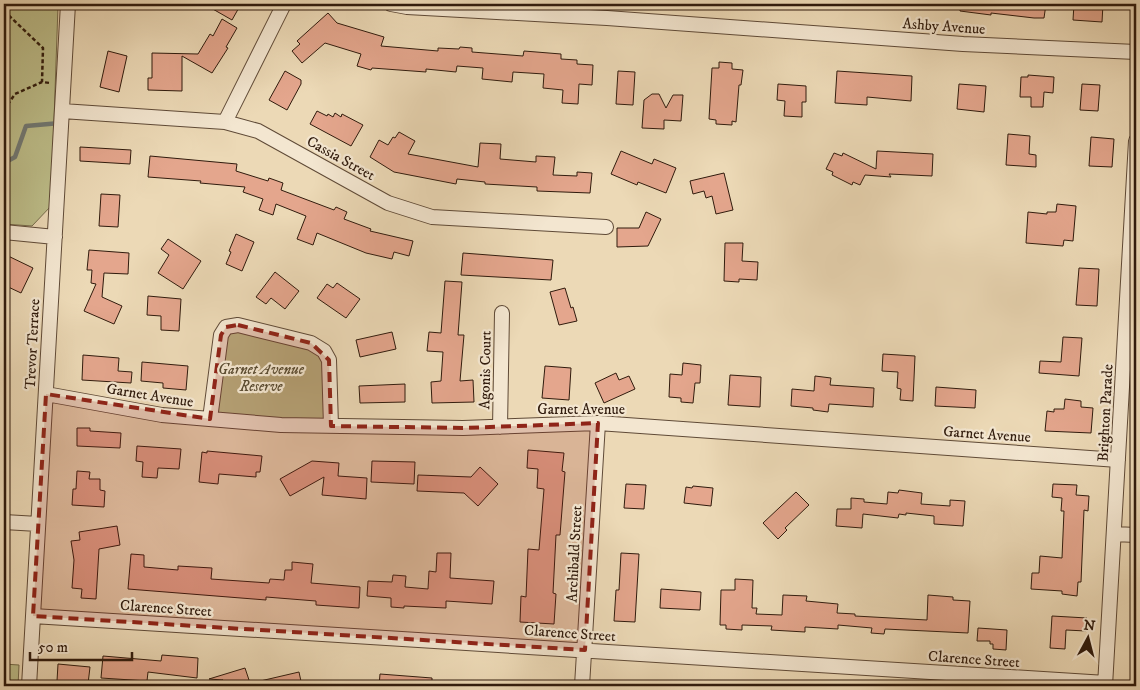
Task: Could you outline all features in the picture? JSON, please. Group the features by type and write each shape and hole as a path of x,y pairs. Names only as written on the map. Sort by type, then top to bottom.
{"street":[{"name":"Trevor Terrace","path":"29,686 68,4"},
{"path":"225,122 284,4"},
{"name":"Ashby Avenue","path":"391,4 407,7 522,8 953,44 1136,52"},
{"name":"Cassia Street","path":"62,111 225,122 258,131 388,203 432,217 606,227"},
{"name":"Brighton Parade","path":"1106,685 1136,141"},
{"path":"4,232 55,237"},
{"name":"Agonis Court","path":"500,427 502,313"},
{"path":"210,419 221,335 226,327 238,325 311,344 324,352 329,360 331,426"},
{"name":"Garnet Avenue","path":"46,394 162,415 210,419 331,426 500,427 598,423 1118,460"},
{"name":"Archibald Street","path":"582,686 598,423"},
{"path":"4,522 38,524"},
{"path":"1114,534 1136,535"},
{"name":"Clarence Street","path":"33,616 1106,685"}],"path":[{"path":"4,11 43,48 42,82"},
{"path":"4,110 14,94 42,82 64,85"}],"highlighted area":[{"path":"238,325 311,343 329,360 331,426 463,428 598,423 585,650 33,616 46,394 210,419 221,335 226,327"}],"green space":[{"path":"4,4 58,6 51,206 32,226 4,224"},
{"name":"Garnet Avenue Reserve","path":"238,329 308,347 321,355 326,363 326,422 213,415 225,338"},
{"path":"4,664 19,665 18,686 4,686"}],"building":[{"path":"204,4 241,4 232,20"},
{"path":"960,4 1046,4 1044,18 1034,18 960,11"},
{"path":"1074,4 1103,4 1102,22 1073,20"},
{"path":"328,13 337,23 384,37 381,46 438,51 438,48 459,49 460,47 472,48 472,52 523,56 524,51 561,54 561,59 577,60 577,64 593,65 592,85 579,84 578,104 562,103 563,90 543,88 544,74 513,72 512,82 482,79 483,68 457,66 456,72 426,69 426,72 372,68 371,70 357,66 361,54 325,43 302,63 292,51 300,44 297,41"},
{"path":"222,19 237,28 226,47 228,48 212,73 182,56 182,91 148,90 148,78 152,78 152,53 198,54 210,34 213,36"},
{"path":"108,51 127,56 119,92 100,87"},
{"path":"719,62 732,63 732,69 743,70 741,85 739,85 736,122 732,121 732,125 716,124 716,120 709,119 712,68 719,68"},
{"path":"285,71 301,80 301,84 287,110 269,100"},
{"path":"618,71 635,72 633,105 616,104"},
{"path":"837,71 912,76 911,101 867,97 867,105 835,103"},
{"path":"1028,75 1054,77 1053,93 1044,92 1043,107 1031,107 1031,97 1020,97 1021,77 1028,77"},
{"path":"778,84 806,86 806,102 802,102 802,117 784,116 785,101 777,100"},
{"path":"959,84 986,86 984,112 957,109"},
{"path":"1082,84 1100,85 1098,111 1080,110"},
{"path":"652,94 659,94 666,108 673,95 683,95 681,121 664,120 664,129 642,128 644,100"},
{"path":"317,111 333,117 335,113 341,117 342,114 363,125 351,146 310,124"},
{"path":"399,132 415,141 408,154 478,167 480,143 501,144 500,159 536,162 536,156 555,157 553,175 577,176 577,172 592,173 590,193 537,191 537,187 485,184 485,182 457,179 456,184 394,172 370,157 379,140 388,145"},
{"path":"1008,134 1030,136 1029,154 1036,155 1036,167 1006,165"},
{"path":"1091,137 1114,139 1112,167 1089,166"},
{"path":"80,147 131,150 130,164 80,161"},
{"path":"621,151 652,164 654,159 676,168 666,193 638,182 637,185 611,174"},
{"path":"877,151 933,154 932,176 889,174 891,177 865,175 860,185 853,182 852,185 832,175 833,172 826,169 834,153 842,156 843,153 876,169"},
{"path":"150,156 237,164 236,171 268,181 269,178 283,183 281,190 334,210 336,207 347,212 344,219 371,229 370,231 413,241 409,256 394,252 392,259 366,253 317,233 313,245 297,239 306,216 276,204 273,215 259,210 263,199 243,192 245,187 148,177"},
{"path":"724,173 733,210 716,214 712,196 706,198 704,191 693,194 690,181"},
{"path":"101,194 120,195 118,227 99,226"},
{"path":"1057,204 1076,206 1073,241 1064,240 1063,246 1026,243 1028,212 1047,214 1047,212 1056,212"},
{"path":"646,212 661,219 648,246 617,247 617,228 639,228"},
{"path":"236,234 254,242 242,271 226,264"},
{"path":"168,239 201,261 183,289 158,273 169,255 161,249"},
{"path":"725,243 743,243 742,261 758,262 757,280 739,279 739,282 724,281"},
{"path":"89,250 129,253 128,274 104,273 102,297 122,306 114,324 84,311 96,284 91,283 92,270 87,270"},
{"path":"463,253 553,260 551,280 461,275"},
{"path":"4,254 33,268 21,293 4,285"},
{"path":"1079,268 1099,269 1097,306 1076,305"},
{"path":"275,272 299,291 285,309 271,298 266,304 256,297"},
{"path":"445,281 462,282 458,335 464,335 460,381 473,380 474,402 432,403 431,382 441,381 443,352 427,351 429,332 441,333"},
{"path":"337,283 360,299 346,318 317,298 327,284 333,288"},
{"path":"565,288 577,321 559,325 550,292"},
{"path":"148,296 181,299 179,331 161,330 161,316 147,315"},
{"path":"392,332 396,349 360,357 356,340"},
{"path":"1063,337 1082,338 1079,376 1039,373 1040,361 1061,362"},
{"path":"883,354 915,356 913,401 900,400 901,389 897,388 898,372 882,371"},
{"path":"83,355 119,358 118,371 132,372 131,383 82,380"},
{"path":"142,362 188,366 186,390 163,388 163,383 141,381"},
{"path":"683,363 701,365 700,383 695,383 693,403 681,402 681,398 669,397 670,374 682,375"},
{"path":"545,366 571,368 569,400 542,398"},
{"path":"616,373 619,380 629,376 635,389 604,403 595,383"},
{"path":"730,375 761,377 760,407 728,405"},
{"path":"815,376 831,378 830,385 874,388 873,407 829,404 828,412 813,410 813,408 791,406 792,389 814,391"},
{"path":"405,384 405,402 360,403 359,386"},
{"path":"936,387 976,390 975,408 935,406"},
{"path":"1065,399 1081,401 1081,407 1093,408 1091,433 1045,431 1047,411 1054,412 1054,409 1064,409"},
{"path":"77,428 90,428 90,431 121,433 120,448 77,446"},
{"path":"137,446 181,449 179,469 158,468 157,478 142,477 143,462 136,461"},
{"path":"528,450 564,453 562,471 565,472 560,535 556,535 553,593 556,594 554,624 520,622 521,596 526,597 528,549 539,550 544,489 537,488 538,469 527,468"},
{"path":"207,451 262,456 260,472 256,472 256,477 219,474 218,484 199,482 202,452 207,453"},
{"path":"312,461 339,463 338,476 367,478 366,499 322,495 324,477 290,496 280,479"},
{"path":"372,461 415,462 414,484 371,482"},
{"path":"480,467 498,484 478,506 464,493 417,491 418,475 471,477"},
{"path":"77,471 90,472 89,479 100,479 100,490 105,491 104,507 72,505 73,489 76,489"},
{"path":"626,484 646,485 644,509 624,508"},
{"path":"1053,484 1077,485 1076,495 1089,496 1088,511 1084,510 1081,582 1078,582 1077,596 1062,594 1062,591 1031,589 1032,573 1039,573 1040,556 1062,558 1064,511 1061,511 1062,498 1052,497"},
{"path":"693,486 713,488 711,506 684,503 686,487 692,488"},
{"path":"899,490 922,493 921,504 950,506 950,500 965,501 963,526 934,524 934,516 906,513 906,515 899,514 898,518 863,514 862,528 836,526 837,509 851,509 851,498 864,499 864,502 887,504 888,492 898,493"},
{"path":"796,492 809,505 785,528 787,530 778,539 763,523"},
{"path":"117,526 120,545 99,549 96,599 81,598 82,589 72,588 74,560 71,541 80,540 79,532"},
{"path":"437,553 451,553 450,578 494,581 492,604 446,601 446,608 404,606 404,608 391,607 391,598 367,596 368,581 392,582 393,575 406,576 405,587 428,589 429,571 436,572"},
{"path":"621,553 639,554 635,622 614,621 616,590 619,590"},
{"path":"131,554 144,555 144,567 178,570 178,566 212,568 211,579 269,583 270,579 284,580 285,570 292,570 292,562 313,564 311,583 360,587 359,608 316,605 316,601 266,597 266,600 128,589"},
{"path":"735,579 753,580 752,608 757,608 756,614 782,615 783,595 807,596 806,601 838,604 837,613 855,614 855,616 927,620 928,595 953,597 953,600 970,601 968,633 885,629 884,634 871,633 872,628 838,625 838,629 805,627 805,632 771,630 772,626 742,625 742,630 726,629 726,625 720,625 721,590 735,590"},
{"path":"661,589 701,592 700,610 660,608"},
{"path":"1052,616 1087,618 1086,631 1066,630 1065,649 1050,648"},
{"path":"978,628 1007,630 1006,650 993,649 993,644 990,644 990,641 977,641"},
{"path":"162,655 198,658 197,678 148,672 147,681 101,678 103,656 161,661"},
{"path":"58,664 90,667 88,684 57,681"},
{"path":"245,668 251,686 213,686 212,684 223,680 209,679"},
{"path":"299,672 302,686 256,686 256,682"},
{"path":"380,674 432,678 432,686 379,686"}],"waterway":[{"path":"4,163 15,157 26,126 60,123"}]}
